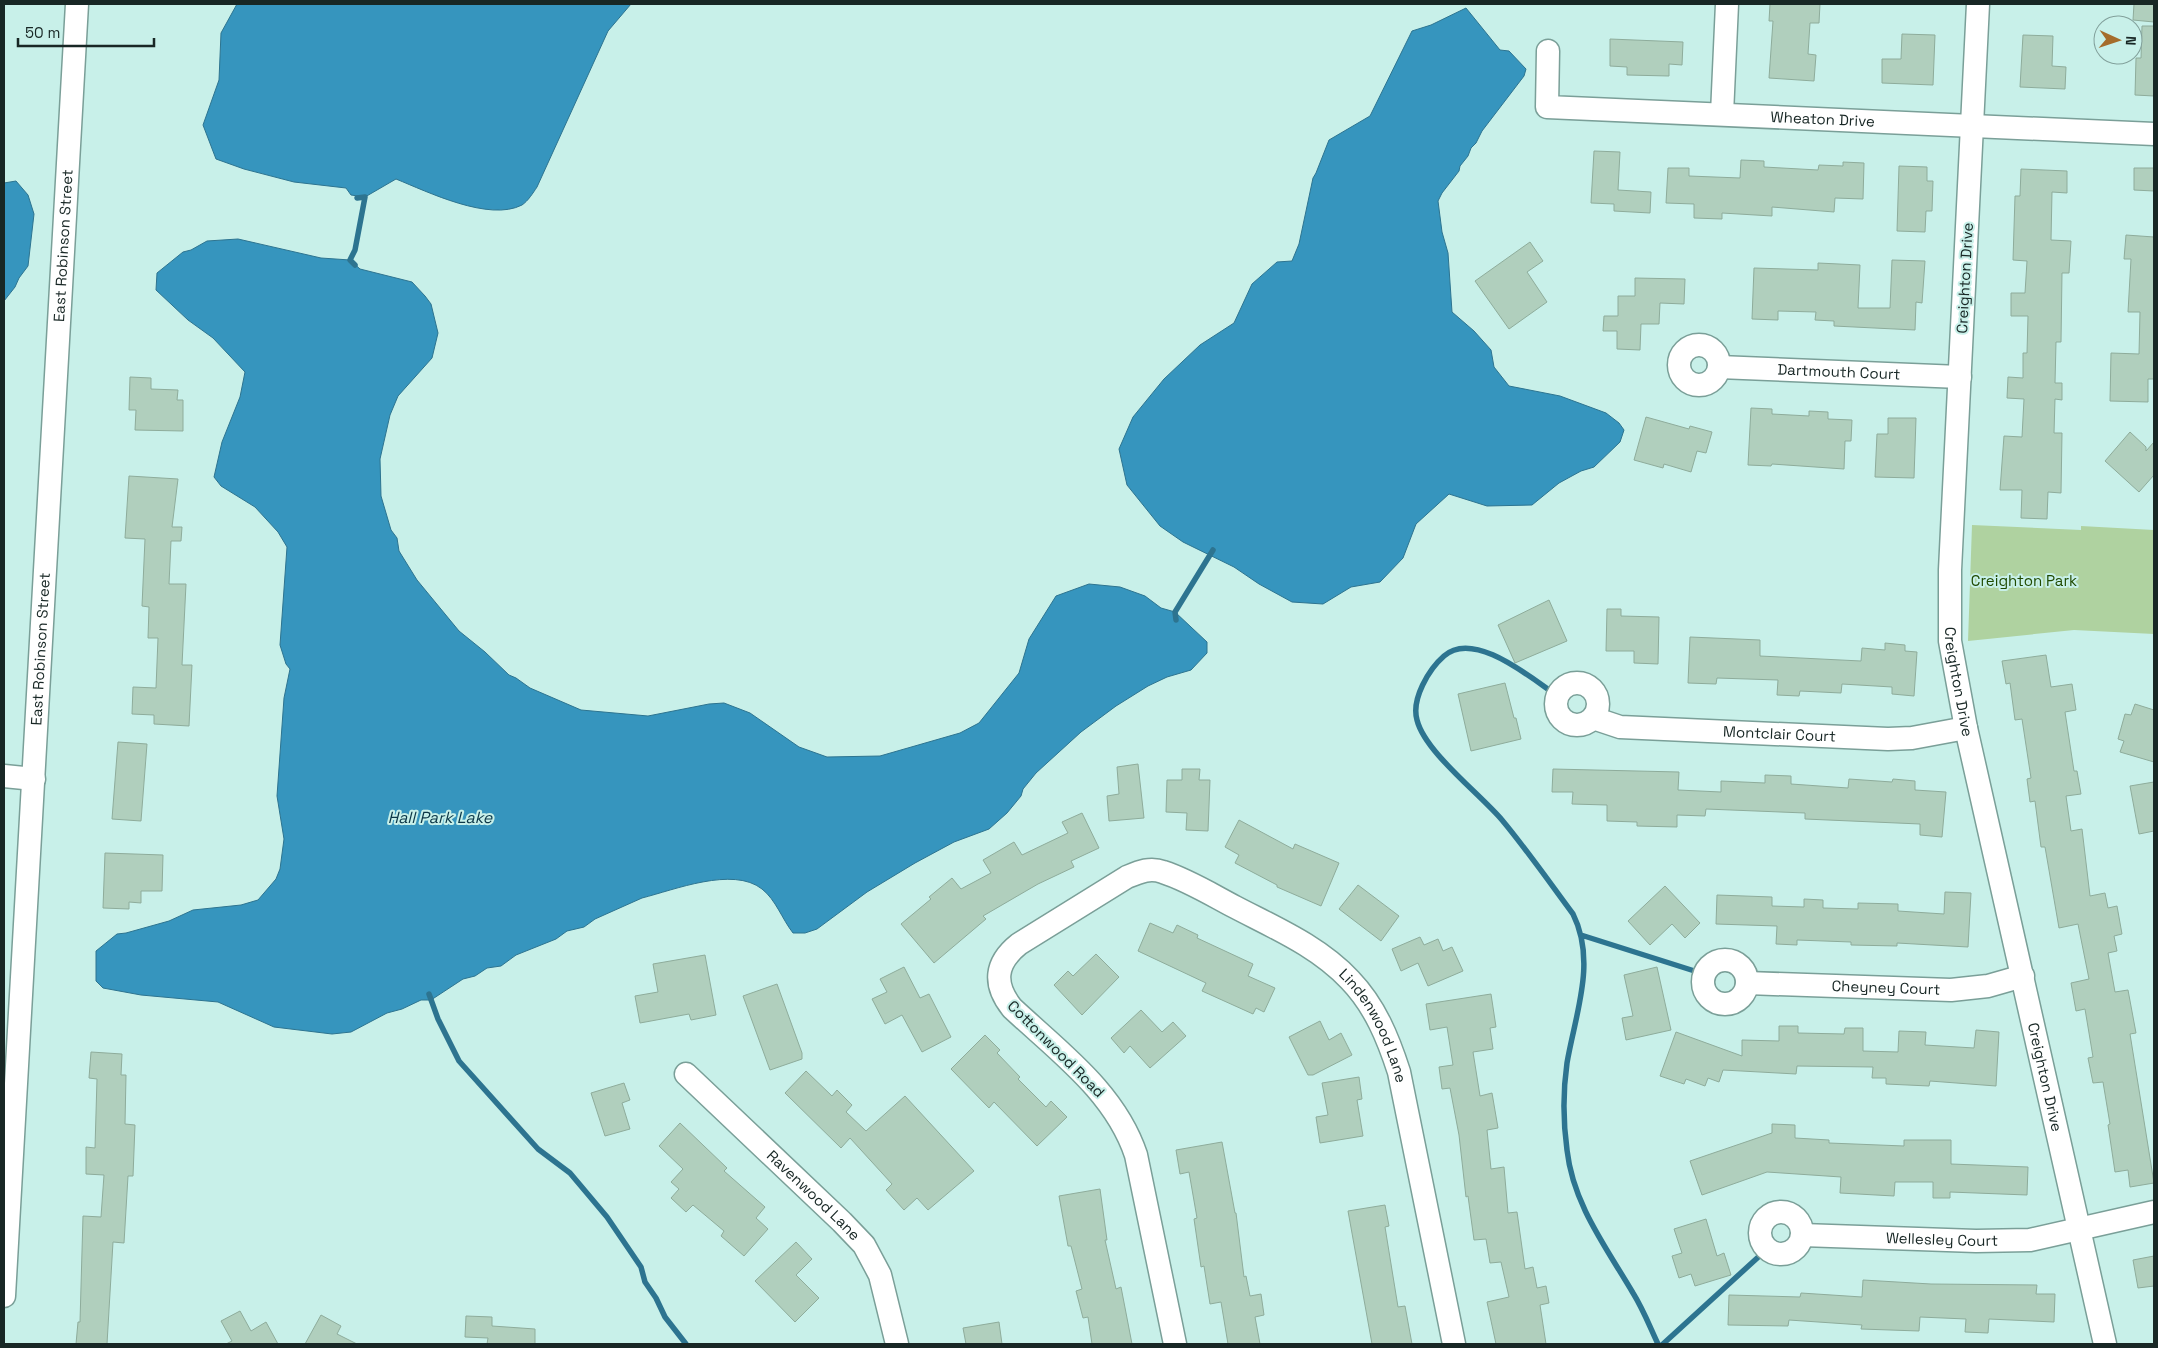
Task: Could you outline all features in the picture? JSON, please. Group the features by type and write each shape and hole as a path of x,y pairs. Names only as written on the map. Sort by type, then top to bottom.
{"street":[{"name":"East Robinson Street","path":"4,1296 77,4"},
{"path":"1722,114 1727,4"},
{"name":"Creighton Drive","path":"1978,4 1950,612 1953,658 1966,728 2081,1229 2105,1344"},
{"name":"Wheaton Drive","path":"1548,51 1547,107 2154,134"},
{"name":"Dartmouth Court","path":"1719,367 1960,377"},
{"name":"Montclair Court","path":"1593,718 1620,727 1888,739 1912,738 1966,728"},
{"path":"4,776 34,779"},
{"name":"Lindenwood Lane","path":"1107,889 1127,877 1143,871 1163,871 1207,892 1320,953 1350,980 1364,997 1383,1029 1399,1072 1454,1344"},
{"name":"Cottonwood Road","path":"1107,889 1019,944 1008,953 1002,961 999,983 1005,999 1012,1008 1085,1076 1113,1108 1126,1130 1136,1155 1175,1344"},
{"name":"Cheyney Court","path":"1747,983 1951,990 1988,986 2022,976"},
{"name":"Ravenwood Lane","path":"686,1074 835,1215 864,1246 880,1275 897,1344"},
{"name":"Wellesley Court","path":"1802,1235 2030,1240 2154,1212"}],"green space":[{"name":"Creighton Park","path":"1972,525 2081,530 2081,526 2154,530 2154,634 2074,630 1968,641"}],"water":[{"path":"237,4 631,4 608,31 534,192 522,205 508,209 493,210 459,203 396,179 365,197 351,195 346,188 294,182 244,169 216,159 203,125 219,80 221,33"},
{"path":"1466,8 1500,50 1509,51 1526,69 1524,76 1482,131 1460,166 1459,171 1438,201 1442,232 1448,253 1452,312 1474,331 1491,350 1494,367 1509,386 1560,396 1606,413 1619,423 1624,430 1620,442 1594,467 1581,471 1559,483 1532,505 1487,506 1449,494 1416,524 1403,558 1380,582 1351,587 1323,604 1292,602 1259,584 1234,567 1183,542 1160,526 1127,485 1119,449 1133,417 1164,379 1200,345 1234,323 1252,284 1277,262 1292,261 1299,244 1313,178 1329,140 1370,116 1412,31 1431,25"},
{"path":"16,181 28,195 34,214 28,266 4,301 4,183"},
{"name":"Hall Park Lake","path":"238,239 321,258 350,260 360,269 412,282 431,304 438,333 432,358 398,396 390,415 380,459 381,496 391,530 397,538 399,551 417,580 459,631 509,675 530,688 581,710 648,716 709,704 724,703 750,713 799,747 827,757 880,756 960,733 979,723 1019,673 1029,639 1056,596 1089,584 1120,587 1145,596 1161,608 1175,612 1207,642 1207,653 1191,670 1167,677 1148,686 1116,706 1081,732 1036,773 1007,813 989,829 954,842 915,863 867,892 817,929 805,933 793,933 767,893 750,882 720,880 703,882 642,898 595,919 584,927 567,931 556,939 516,955 501,966 487,968 475,976 463,979 431,1000 421,1000 402,1009 387,1013 351,1032 332,1034 274,1027 218,1002 141,995 103,988 96,981 96,951 117,934 169,921 193,910 241,905 258,900 276,879 280,869 284,839 277,796 284,698 290,669 286,664 280,645 287,547 278,532 255,507 221,486 214,477 222,442 240,397 245,372 213,338 188,320 156,290 157,273 183,252 191,250 207,241"}],"building":[{"path":"1770,4 1820,4 1819,23 1810,23 1808,54 1816,55 1814,81 1769,78 1773,21 1769,21"},
{"path":"2134,4 2154,4 2154,22 2143,21 2143,15 2133,15"},
{"path":"2143,26 2154,26 2154,96 2135,95 2136,65 2143,65"},
{"path":"1902,34 1935,35 1933,85 1882,83 1882,59 1901,59"},
{"path":"2023,35 2053,36 2052,66 2066,67 2065,89 2020,87"},
{"path":"1610,39 1683,42 1682,65 1669,64 1669,76 1627,75 1627,67 1610,66"},
{"path":"1594,151 1620,152 1618,190 1651,192 1650,213 1614,211 1614,204 1591,203"},
{"path":"1741,160 1764,161 1764,167 1818,170 1819,165 1843,166 1843,162 1864,163 1863,199 1835,198 1834,212 1772,207 1772,216 1722,213 1722,219 1694,218 1694,204 1666,203 1668,168 1689,168 1689,176 1740,178"},
{"path":"1899,166 1927,167 1927,181 1933,181 1932,211 1926,211 1925,232 1897,231"},
{"path":"2134,168 2154,168 2154,191 2134,190"},
{"path":"2021,169 2067,171 2067,193 2052,192 2051,240 2071,241 2069,273 2062,273 2061,342 2056,342 2055,383 2062,383 2062,400 2055,399 2054,433 2062,433 2061,493 2048,492 2047,519 2021,518 2022,490 2000,490 2004,436 2022,437 2024,399 2007,398 2008,377 2023,378 2023,353 2027,353 2028,316 2011,316 2011,293 2025,293 2027,261 2013,260 2015,196 2020,196"},
{"path":"2126,235 2154,237 2154,379 2148,379 2148,402 2110,401 2111,353 2139,354 2140,312 2128,312 2131,259 2124,259"},
{"path":"1530,242 1543,261 1527,272 1547,302 1509,329 1475,281"},
{"path":"1892,260 1925,261 1922,303 1916,302 1915,330 1834,326 1834,321 1815,320 1816,312 1778,311 1778,320 1752,319 1754,268 1818,270 1818,263 1860,265 1858,308 1890,308"},
{"path":"1635,278 1685,279 1684,304 1660,303 1659,324 1641,324 1640,350 1617,349 1617,331 1603,331 1604,316 1618,316 1618,296 1635,296"},
{"path":"130,377 151,378 151,389 178,390 177,400 183,400 183,431 135,430 136,410 129,410"},
{"path":"1751,408 1772,409 1772,414 1809,416 1809,411 1828,412 1828,419 1852,420 1851,441 1845,441 1844,469 1772,464 1771,466 1748,465"},
{"path":"1646,417 1689,429 1690,426 1712,432 1706,453 1697,451 1691,472 1664,464 1663,468 1634,460"},
{"path":"1888,418 1916,418 1914,478 1875,477 1877,434 1888,434"},
{"path":"2130,432 2146,447 2146,451 2154,442 2154,475 2139,492 2105,461"},
{"path":"129,476 178,479 172,527 182,527 181,541 171,541 169,584 186,584 182,665 192,665 189,726 154,724 154,715 132,714 133,687 156,688 158,638 148,638 149,607 142,606 145,539 125,538"},
{"path":"1549,600 1567,641 1515,663 1498,625"},
{"path":"1607,609 1621,609 1621,616 1659,617 1658,664 1634,663 1634,651 1606,651"},
{"path":"1690,637 1760,640 1760,656 1861,661 1862,648 1885,650 1885,643 1905,645 1905,651 1917,652 1914,696 1892,694 1892,687 1842,684 1841,693 1800,691 1799,696 1777,695 1778,680 1717,678 1716,684 1688,683"},
{"path":"2046,655 2051,687 2072,684 2076,710 2065,712 2074,771 2077,771 2081,794 2066,796 2071,831 2082,829 2090,896 2105,893 2108,908 2117,906 2122,934 2114,936 2117,951 2108,953 2115,992 2128,990 2136,1033 2130,1034 2154,1183 2130,1187 2128,1170 2115,1172 2103,1082 2093,1083 2088,1058 2093,1057 2085,1009 2076,1011 2071,983 2089,979 2078,924 2059,928 2045,847 2041,847 2035,801 2030,802 2027,779 2031,778 2022,719 2015,720 2010,683 2006,684 2002,661"},
{"path":"1505,683 1521,739 1471,751 1458,694"},
{"path":"2135,704 2154,710 2154,762 2120,752 2124,741 2118,739 2125,714 2131,715"},
{"path":"118,742 147,744 141,821 112,819"},
{"path":"1138,764 1144,818 1109,821 1107,796 1119,794 1117,767"},
{"path":"1182,769 1200,769 1199,780 1210,780 1208,831 1186,830 1187,813 1166,812 1167,780 1182,780"},
{"path":"1553,769 1679,772 1678,790 1721,792 1721,781 1765,783 1765,775 1791,776 1791,784 1848,788 1849,779 1892,782 1893,779 1915,781 1915,790 1946,792 1942,837 1920,835 1920,824 1805,819 1805,813 1706,809 1705,816 1677,815 1677,827 1637,826 1637,822 1607,821 1607,805 1572,804 1573,792 1552,792"},
{"path":"2154,782 2154,831 2139,834 2130,786"},
{"path":"1082,813 1099,848 1071,861 1074,867 1038,884 983,916 986,919 934,963 901,924 931,899 929,897 952,878 961,889 991,873 983,860 1014,842 1022,855 1068,833 1062,822"},
{"path":"1239,820 1293,849 1295,844 1339,863 1321,906 1277,887 1277,885 1235,863 1239,855 1225,847"},
{"path":"105,853 163,855 162,891 141,891 141,903 129,902 129,909 103,908"},
{"path":"1358,885 1399,916 1381,941 1339,909"},
{"path":"1665,886 1700,923 1685,938 1672,924 1650,945 1628,921"},
{"path":"1945,892 1971,893 1968,947 1897,943 1897,946 1851,945 1851,942 1797,940 1797,945 1776,944 1777,926 1716,924 1717,895 1772,897 1772,906 1804,907 1804,899 1823,900 1823,908 1858,909 1858,903 1898,904 1898,911 1944,914"},
{"path":"1150,923 1173,933 1177,925 1198,935 1197,938 1253,964 1248,976 1275,988 1264,1012 1256,1008 1253,1014 1202,991 1206,983 1138,951"},
{"path":"1420,937 1424,945 1438,939 1443,951 1452,947 1463,971 1428,986 1418,963 1401,971 1392,949"},
{"path":"1096,954 1119,977 1082,1015 1054,985 1068,971 1073,976"},
{"path":"705,955 716,1015 691,1020 689,1014 640,1023 635,996 658,992 653,964"},
{"path":"904,967 920,998 929,994 951,1037 922,1052 902,1015 885,1024 872,999 887,992 880,979"},
{"path":"1657,967 1671,1030 1626,1040 1622,1018 1633,1016 1624,975"},
{"path":"777,984 802,1053 802,1059 770,1070 743,996"},
{"path":"1491,994 1496,1027 1490,1028 1493,1049 1473,1052 1480,1096 1492,1093 1498,1128 1487,1130 1491,1169 1504,1167 1508,1213 1517,1212 1525,1269 1533,1267 1537,1288 1546,1286 1549,1303 1540,1305 1546,1344 1496,1344 1487,1302 1509,1297 1501,1262 1490,1263 1486,1239 1474,1240 1468,1196 1466,1197 1459,1135 1450,1088 1442,1089 1439,1067 1453,1065 1447,1027 1430,1030 1426,1004"},
{"path":"1141,1010 1162,1032 1173,1022 1186,1036 1150,1068 1130,1046 1124,1053 1111,1038"},
{"path":"1320,1021 1329,1040 1341,1033 1352,1055 1313,1075 1308,1075 1289,1037"},
{"path":"1779,1026 1798,1026 1798,1033 1844,1034 1845,1028 1863,1028 1863,1051 1898,1052 1899,1031 1926,1032 1925,1045 1974,1048 1976,1030 1999,1032 1996,1086 1930,1081 1929,1086 1886,1084 1886,1078 1872,1078 1873,1067 1797,1066 1796,1074 1723,1070 1719,1082 1708,1078 1705,1086 1686,1079 1684,1084 1660,1076 1676,1032 1742,1056 1742,1040 1779,1041"},
{"path":"985,1035 1000,1050 997,1053 1020,1077 1018,1079 1046,1107 1051,1101 1067,1117 1037,1146 994,1102 989,1108 951,1069"},
{"path":"91,1052 122,1054 121,1075 126,1075 125,1124 135,1125 133,1176 128,1176 124,1243 113,1242 107,1344 76,1344 78,1322 80,1322 83,1216 101,1217 104,1175 86,1174 86,1147 95,1148 97,1079 89,1078"},
{"path":"806,1071 832,1096 837,1090 852,1105 846,1112 866,1131 905,1096 974,1171 928,1210 917,1198 904,1210 886,1190 892,1184 850,1138 841,1148 785,1093"},
{"path":"1359,1077 1362,1099 1357,1100 1363,1136 1320,1143 1316,1117 1328,1115 1322,1083"},
{"path":"624,1083 630,1100 622,1103 630,1129 605,1136 591,1093"},
{"path":"680,1123 727,1168 724,1171 765,1207 756,1218 768,1229 744,1256 721,1236 724,1231 693,1205 686,1212 671,1198 679,1189 671,1182 683,1169 659,1146"},
{"path":"1772,1124 1795,1125 1795,1138 1829,1140 1829,1143 1904,1146 1904,1140 1951,1140 1951,1164 2028,1167 2027,1195 1950,1192 1950,1198 1933,1198 1933,1182 1895,1182 1894,1196 1840,1193 1841,1177 1767,1172 1702,1195 1690,1161 1772,1133"},
{"path":"1222,1142 1236,1213 1244,1277 1246,1276 1250,1296 1261,1294 1264,1315 1255,1317 1260,1344 1228,1344 1221,1302 1210,1304 1204,1266 1201,1267 1194,1219 1197,1218 1189,1172 1180,1174 1176,1150"},
{"path":"1100,1189 1107,1240 1105,1240 1116,1289 1121,1287 1132,1344 1092,1344 1088,1317 1083,1318 1076,1291 1082,1289 1071,1246 1068,1246 1059,1196"},
{"path":"1385,1205 1389,1226 1385,1227 1398,1307 1405,1306 1412,1344 1372,1344 1348,1211"},
{"path":"1706,1219 1717,1256 1724,1253 1731,1275 1695,1286 1691,1274 1679,1278 1672,1256 1682,1253 1674,1229"},
{"path":"796,1242 812,1259 796,1275 819,1298 795,1322 755,1281"},
{"path":"2154,1256 2154,1286 2138,1288 2133,1260"},
{"path":"1863,1280 1931,1284 2037,1285 2036,1294 2055,1294 2054,1322 1989,1319 1988,1333 1965,1332 1966,1319 1920,1317 1919,1331 1861,1329 1862,1325 1789,1320 1788,1326 1728,1325 1729,1295 1800,1297 1801,1293 1862,1297"},
{"path":"240,1311 251,1331 266,1322 278,1344 226,1344 232,1341 221,1321"},
{"path":"321,1315 341,1326 337,1334 357,1344 305,1344"},
{"path":"466,1316 492,1317 492,1326 535,1329 535,1344 487,1344 488,1338 465,1337"},
{"path":"999,1322 1002,1344 966,1344 963,1328"}],"waterway":[{"path":"355,265 350,260 355,250 365,197 357,198"},
{"path":"1176,620 1175,612 1213,550"},
{"path":"1558,696 1518,669 1486,652 1471,648 1456,649 1444,656 1427,676 1419,694 1416,712 1417,720 1422,732 1441,759 1492,809 1529,855 1573,914 1580,932 1584,970 1579,1007 1567,1063 1564,1106 1570,1170 1583,1207 1592,1225 1637,1299 1658,1344"},
{"path":"1581,935 1704,974"},
{"path":"429,994 438,1019 459,1061 538,1149 570,1173 607,1217 641,1267 645,1282 656,1298 665,1317 686,1344"},
{"path":"1663,1344 1766,1250"}]}
